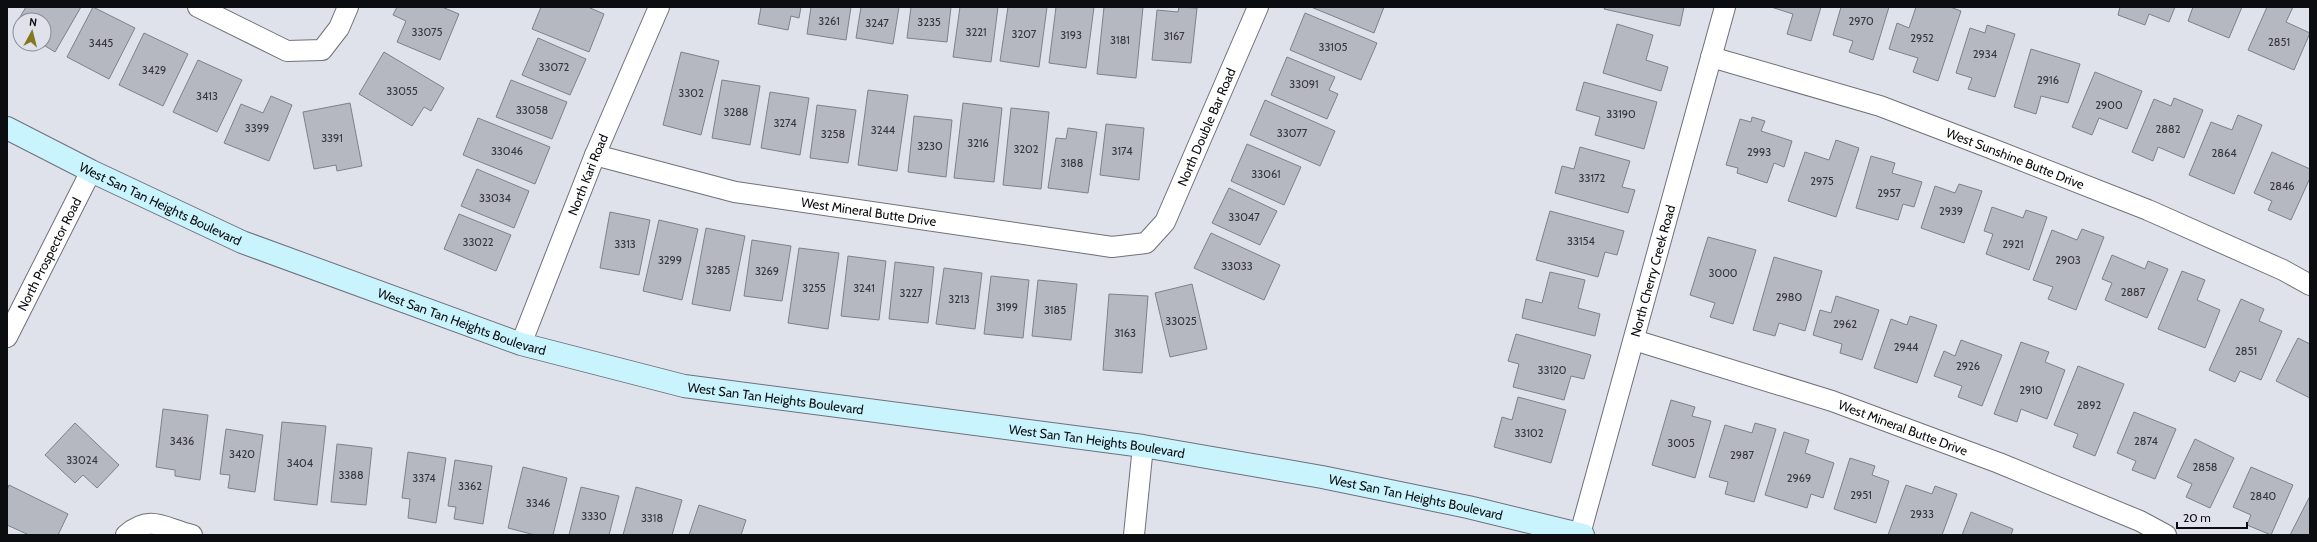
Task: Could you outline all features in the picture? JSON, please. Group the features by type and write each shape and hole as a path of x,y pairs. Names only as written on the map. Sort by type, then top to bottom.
{"street":[{"path":"198,7 287,51 322,50 339,28 348,7"},
{"name":"North Kari Road","path":"521,344 595,155 659,7"},
{"name":"North Double Bar Road","path":"1146,243 1165,222 1258,7"},
{"name":"North Cherry Creek Road","path":"1582,535 1725,7"},
{"name":"West Sunshine Butte Drive","path":"1711,57 1880,106 2148,210 2283,270 2310,285"},
{"name":"West San Tan Heights Boulevard","path":"7,128 90,171 242,242 521,344 684,386 1142,446 1322,477 1468,507 1582,535"},
{"name":"West Mineral Butte Drive","path":"595,155 735,192 1112,247 1146,243"},
{"name":"North Prospector Road","path":"7,337 90,171"},
{"name":"West Mineral Butte Drive","path":"1634,340 1832,401 2006,466 2140,521 2166,535"},
{"path":"1134,535 1142,446"},
{"path":"131,531 155,522 192,535"}],"building":[{"path":"26,7 81,7 55,52 52,50 52,12 23,12"},
{"path":"93,7 135,28 109,79 67,57"},
{"path":"397,7 442,7 459,14 440,60 397,42 406,21 393,15"},
{"path":"541,7 588,7 604,14 589,52 532,29"},
{"path":"761,7 801,7 799,18 791,16 788,30 758,24"},
{"path":"811,7 851,7 846,40 807,34"},
{"path":"861,7 899,7 893,44 856,38"},
{"path":"911,7 951,7 947,42 907,38"},
{"path":"960,7 998,7 991,62 953,57"},
{"path":"1008,7 1047,7 1039,67 1000,61"},
{"path":"1056,7 1094,7 1086,68 1049,63"},
{"path":"1104,7 1143,7 1136,78 1097,74"},
{"path":"1179,7 1197,8 1191,63 1152,60 1157,10 1178,12"},
{"path":"1311,7 1384,7 1374,33"},
{"path":"1605,7 1684,7 1680,26 1604,9"},
{"path":"1771,7 1821,7 1811,41 1787,34 1793,14"},
{"path":"1841,7 1889,7 1873,60 1849,52 1853,41 1833,35"},
{"path":"1916,7 1950,7 1961,11 1938,81 1913,72 1918,58 1889,49 1897,23 1909,28"},
{"path":"2120,7 2175,7 2169,22 2149,14 2145,25 2118,15"},
{"path":"2193,7 2242,7 2229,38 2188,21"},
{"path":"2267,7 2293,7 2286,22 2310,33 2294,70 2248,50"},
{"path":"1305,13 1377,43 1361,80 1290,50"},
{"path":"1617,24 1653,35 1646,60 1668,67 1661,91 1603,73"},
{"path":"1987,25 2015,34 1995,97 1968,89 1972,78 1956,73 1970,28 1985,33"},
{"path":"144,33 188,54 163,106 119,85"},
{"path":"538,38 586,59 570,95 522,75"},
{"path":"2031,49 2080,64 2068,103 2041,96 2036,114 2014,107"},
{"path":"384,52 444,88 431,111 424,107 412,126 359,94"},
{"path":"681,52 719,61 701,135 663,125"},
{"path":"1287,57 1335,77 1329,90 1338,94 1327,119 1271,95"},
{"path":"198,60 242,80 217,132 173,112"},
{"path":"2095,72 2142,91 2127,129 2099,118 2092,135 2072,127"},
{"path":"511,80 567,102 552,139 496,117"},
{"path":"722,80 760,86 750,145 712,138"},
{"path":"1584,82 1657,102 1644,149 1595,135 1600,117 1576,110"},
{"path":"868,90 908,95 897,171 858,165"},
{"path":"770,92 809,98 800,155 761,148"},
{"path":"271,96 292,105 269,161 224,143 241,104 263,113"},
{"path":"2174,98 2203,110 2184,158 2158,147 2153,161 2132,152 2154,99 2171,106"},
{"path":"1265,100 1335,131 1320,166 1250,135"},
{"path":"350,103 362,166 337,171 336,165 314,169 303,112"},
{"path":"963,103 1002,108 994,182 954,178"},
{"path":"817,105 856,110 848,163 810,158"},
{"path":"1011,108 1049,112 1041,189 1003,185"},
{"path":"2238,115 2262,125 2234,194 2189,175 2211,122 2232,130"},
{"path":"914,116 952,120 946,177 908,172"},
{"path":"1752,117 1765,121 1761,131 1792,141 1784,167 1774,163 1767,183 1737,173 1738,168 1726,165 1740,119 1751,122"},
{"path":"478,118 550,147 535,184 463,155"},
{"path":"1106,124 1144,128 1139,180 1100,175"},
{"path":"1068,128 1097,132 1088,193 1048,188 1056,138 1066,139"},
{"path":"1836,140 1859,148 1836,217 1788,201 1805,152 1829,160"},
{"path":"1247,144 1301,167 1284,205 1231,181"},
{"path":"1580,147 1630,161 1622,187 1635,190 1628,213 1555,193 1562,166 1574,169"},
{"path":"2272,152 2310,169 2310,178 2291,220 2268,210 2272,201 2254,193"},
{"path":"1871,156 1895,163 1892,173 1922,182 1914,207 1903,204 1898,220 1856,208"},
{"path":"477,169 529,191 514,228 461,206"},
{"path":"1959,184 1982,191 1964,243 1921,228 1935,186 1955,193"},
{"path":"1229,188 1277,211 1260,245 1212,223"},
{"path":"1992,207 2023,218 2026,210 2047,217 2029,270 1986,254 1993,234 1984,231"},
{"path":"1550,211 1624,231 1617,255 1605,252 1598,277 1536,260"},
{"path":"610,212 650,220 639,275 600,268"},
{"path":"459,214 511,235 496,271 444,249"},
{"path":"659,220 698,229 682,300 643,291"},
{"path":"706,228 745,236 730,311 692,304"},
{"path":"2082,229 2104,237 2076,310 2048,299 2053,287 2033,280 2052,230 2077,240"},
{"path":"1211,233 1280,265 1264,300 1194,268"},
{"path":"1708,237 1756,250 1733,324 1710,317 1715,303 1690,295"},
{"path":"752,240 791,246 782,301 744,296"},
{"path":"799,248 839,253 828,329 788,323"},
{"path":"2112,255 2145,269 2148,261 2168,269 2147,318 2105,300 2112,283 2102,279"},
{"path":"848,256 886,261 879,320 841,316"},
{"path":"1774,257 1822,271 1805,331 1779,323 1775,336 1753,330"},
{"path":"895,262 934,267 928,323 889,319"},
{"path":"944,268 982,273 975,329 936,324"},
{"path":"2182,271 2205,280 2197,300 2220,310 2205,348 2158,329"},
{"path":"1550,272 1585,280 1578,308 1600,314 1595,336 1522,318 1526,299 1542,303"},
{"path":"991,276 1029,280 1023,338 984,334"},
{"path":"1038,280 1077,284 1071,340 1032,336"},
{"path":"1192,284 1207,349 1170,357 1155,293"},
{"path":"1109,294 1148,296 1142,373 1103,370"},
{"path":"1836,296 1879,310 1862,360 1840,353 1842,344 1813,335 1820,310 1831,313"},
{"path":"2241,299 2264,309 2259,321 2282,331 2261,380 2240,371 2235,382 2209,370"},
{"path":"1910,316 1937,325 1917,383 1874,368 1891,319 1907,325"},
{"path":"1516,334 1591,355 1584,379 1571,376 1564,400 1513,387 1519,364 1508,361"},
{"path":"2298,338 2310,344 2310,398 2276,381"},
{"path":"1961,340 2002,355 1982,406 1958,397 1962,386 1934,376 1944,351 1955,356"},
{"path":"2021,342 2049,352 2045,362 2065,370 2047,419 2021,409 2017,422 1994,414"},
{"path":"2078,366 2124,384 2095,456 2073,447 2078,434 2054,425"},
{"path":"1518,397 1566,410 1551,463 1494,447 1502,417 1512,420"},
{"path":"1671,400 1695,407 1692,416 1711,421 1695,478 1652,465"},
{"path":"163,409 208,415 200,480 175,476 175,470 156,467"},
{"path":"2134,412 2176,429 2155,479 2132,470 2136,461 2117,453"},
{"path":"282,422 326,426 317,505 274,500"},
{"path":"75,423 119,465 97,488 83,475 75,483 45,455"},
{"path":"1755,423 1776,429 1754,502 1725,494 1728,482 1709,477 1725,425 1752,433"},
{"path":"226,429 263,435 255,492 228,488 230,475 220,474"},
{"path":"1784,432 1809,440 1805,453 1834,463 1823,498 1811,494 1807,508 1765,495"},
{"path":"2195,439 2234,458 2210,508 2186,497 2192,484 2177,477"},
{"path":"337,444 372,448 366,505 331,502"},
{"path":"408,452 446,458 436,523 408,518 410,499 402,498"},
{"path":"1850,458 1875,466 1872,475 1889,481 1876,523 1834,509"},
{"path":"455,460 492,466 483,524 454,519 456,507 448,506"},
{"path":"523,467 567,478 553,535 535,535 508,528"},
{"path":"2251,467 2293,485 2271,535 2247,525 2251,515 2233,507"},
{"path":"9,485 68,514 58,535 29,535 7,525 7,490"},
{"path":"1906,485 1932,494 1935,486 1957,494 1942,535 1888,535"},
{"path":"581,487 619,496 609,535 569,535"},
{"path":"636,487 682,500 672,535 623,535"},
{"path":"2310,496 2310,535 2290,535"},
{"path":"699,505 746,520 741,535 689,535"},
{"path":"1971,512 2013,529 2011,535 1962,535"}]}
